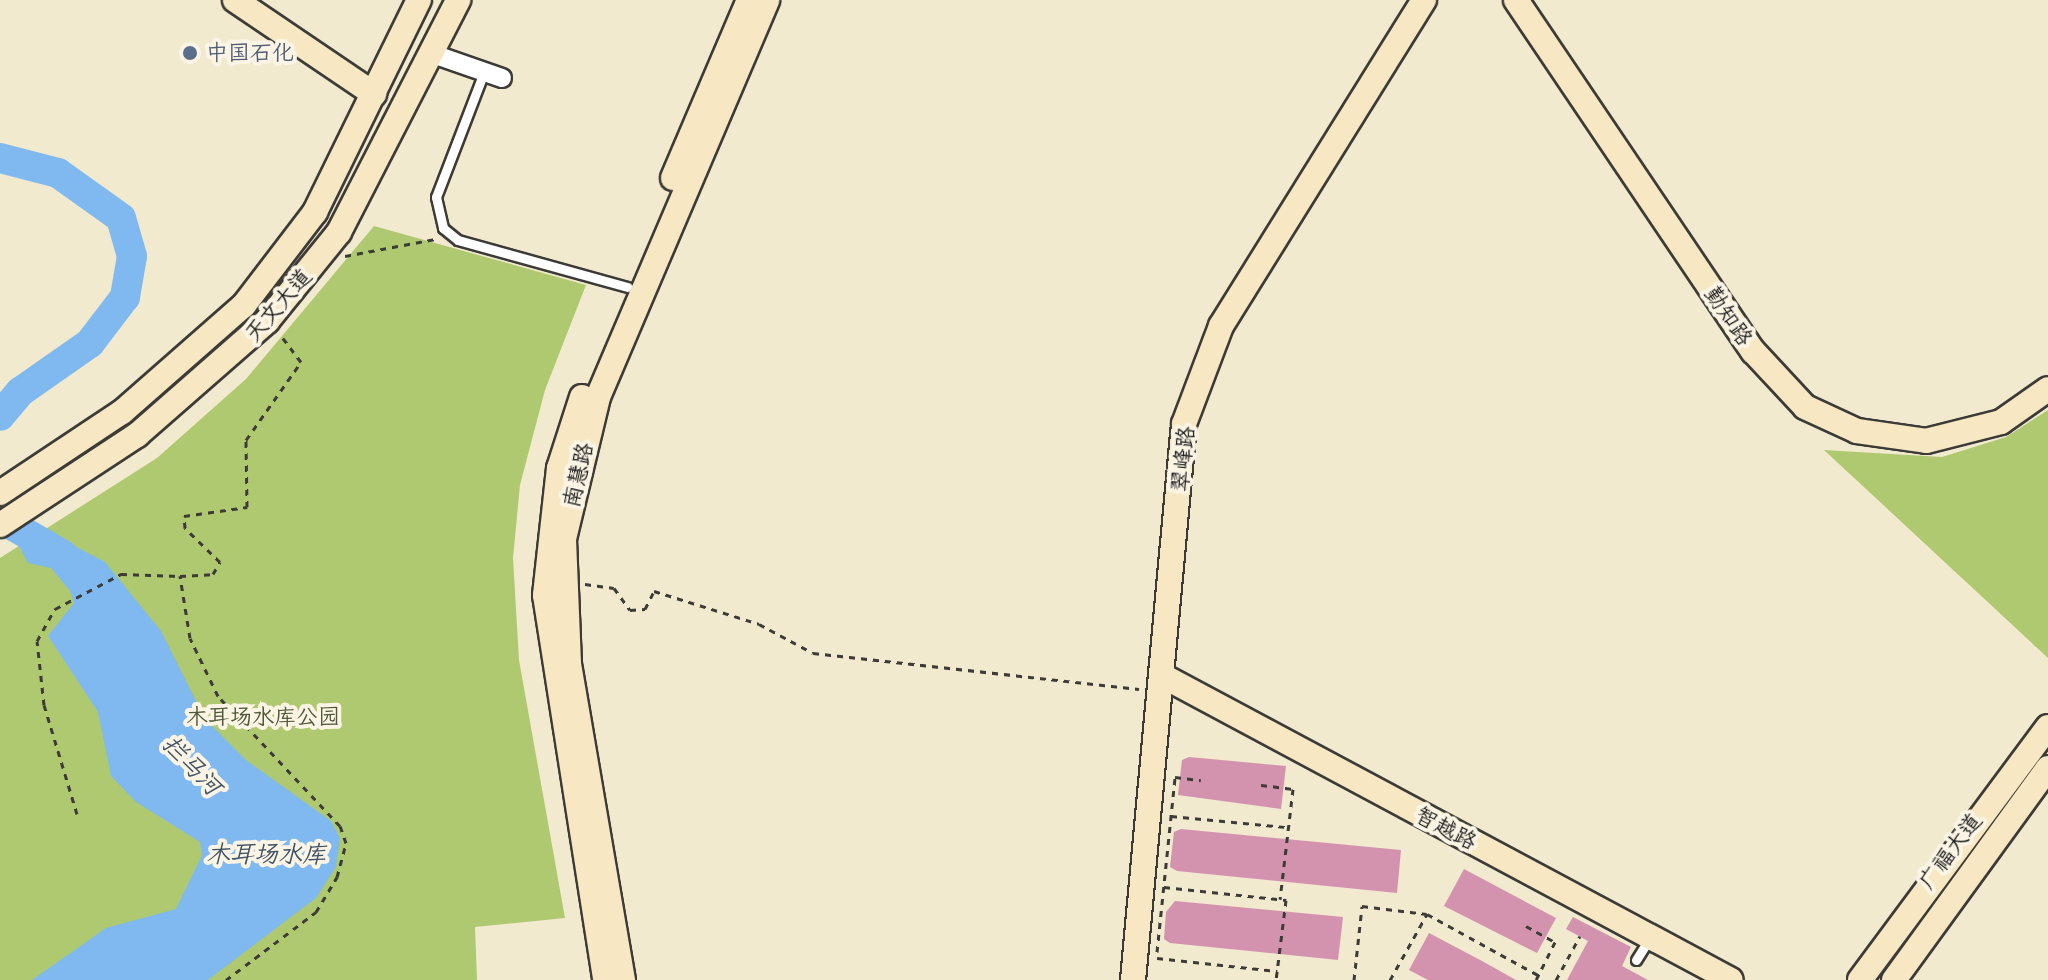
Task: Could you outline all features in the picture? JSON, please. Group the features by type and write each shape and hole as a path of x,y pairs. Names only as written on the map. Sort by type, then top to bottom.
{"main road":[{"path":"235,0 374,94"},
{"name":"天文大道","path":"0,493 122,412 244,305 315,212 419,0"},
{"name":"天文大道","path":"0,525 137,435 267,321 339,232 433,54 458,0"},
{"name":"南慧路","path":"605,980 545,595 559,468 628,287 749,0"},
{"name":"南慧路","path":"623,980 569,664 564,539 598,397 767,0"},
{"name":"翠峰路","path":"1133,980 1184,424 1221,326 1424,0"},
{"name":"勤知路","path":"1516,0 1753,351 1805,407 1857,431 1926,441 2001,422 2048,389"},
{"name":"智越路","path":"1160,684 1731,980"},
{"name":"广福大道","path":"1860,980 2048,727"},
{"name":"广福大道","path":"1894,980 2048,768"}],"street":[{"path":"433,54 493,75"}],"lane":[{"path":"493,75 436,197 435,213 458,240 628,287"},
{"path":"1636,960 1650,937"}],"path":[{"path":"345,256 458,240"},
{"path":"77,814 36,654 49,618 69,601 121,574 213,574 220,562 185,528 184,516 247,507 246,440 301,362 281,335"},
{"path":"180,576 190,638 218,696 340,826 346,843 337,877 316,912 226,980"},
{"path":"581,584 614,588 630,610 645,609 654,591 759,624 813,653 1160,684"},
{"path":"1156,969 1175,777 1201,780"},
{"path":"1261,785 1293,789 1280,899"},
{"path":"1171,816 1288,827"},
{"path":"1164,887 1286,900 1276,980"},
{"path":"1354,980 1362,906 1427,914 1537,978 1555,942 1526,926"},
{"path":"1391,979 1427,914"},
{"path":"1556,980 1580,936"},
{"path":"1157,958 1277,971"}],"green space":[{"name":"木耳场水库公园","path":"374,226 586,285 545,390 520,485 513,558 519,660 565,918 475,927 477,980 0,980 0,558 157,458 246,379"},
{"path":"2048,410 2048,658 1824,450 1942,457 2006,437"}],"water":[{"name":"木耳场水库","path":"44,530 105,562 161,631 205,719 246,760 331,821 340,838 336,867 316,898 208,980 32,980 106,928 176,909 202,855 200,842 136,802 111,776 98,712 48,636 74,603 70,591 51,568 28,563 19,546"}],"building":[{"path":"1189,757 1286,766 1281,809 1178,795 1182,760"},
{"path":"1181,829 1401,850 1397,893 1177,871 1170,867 1174,832"},
{"path":"1464,869 1556,918 1537,953 1444,906"},
{"path":"1175,901 1343,917 1338,960 1170,943 1164,939 1166,912"},
{"path":"1573,917 1631,947 1622,966 1648,980 1567,980 1588,941 1566,929"},
{"path":"1429,933 1516,980 1428,980 1409,970"}],"waterway":[{"name":"拦马河","path":"0,158 58,173 121,218 132,256 125,297 90,343 20,392 0,416"},
{"path":"0,518 63,555"}],"place":[{"name":"中国石化","path":"190,53"}]}
